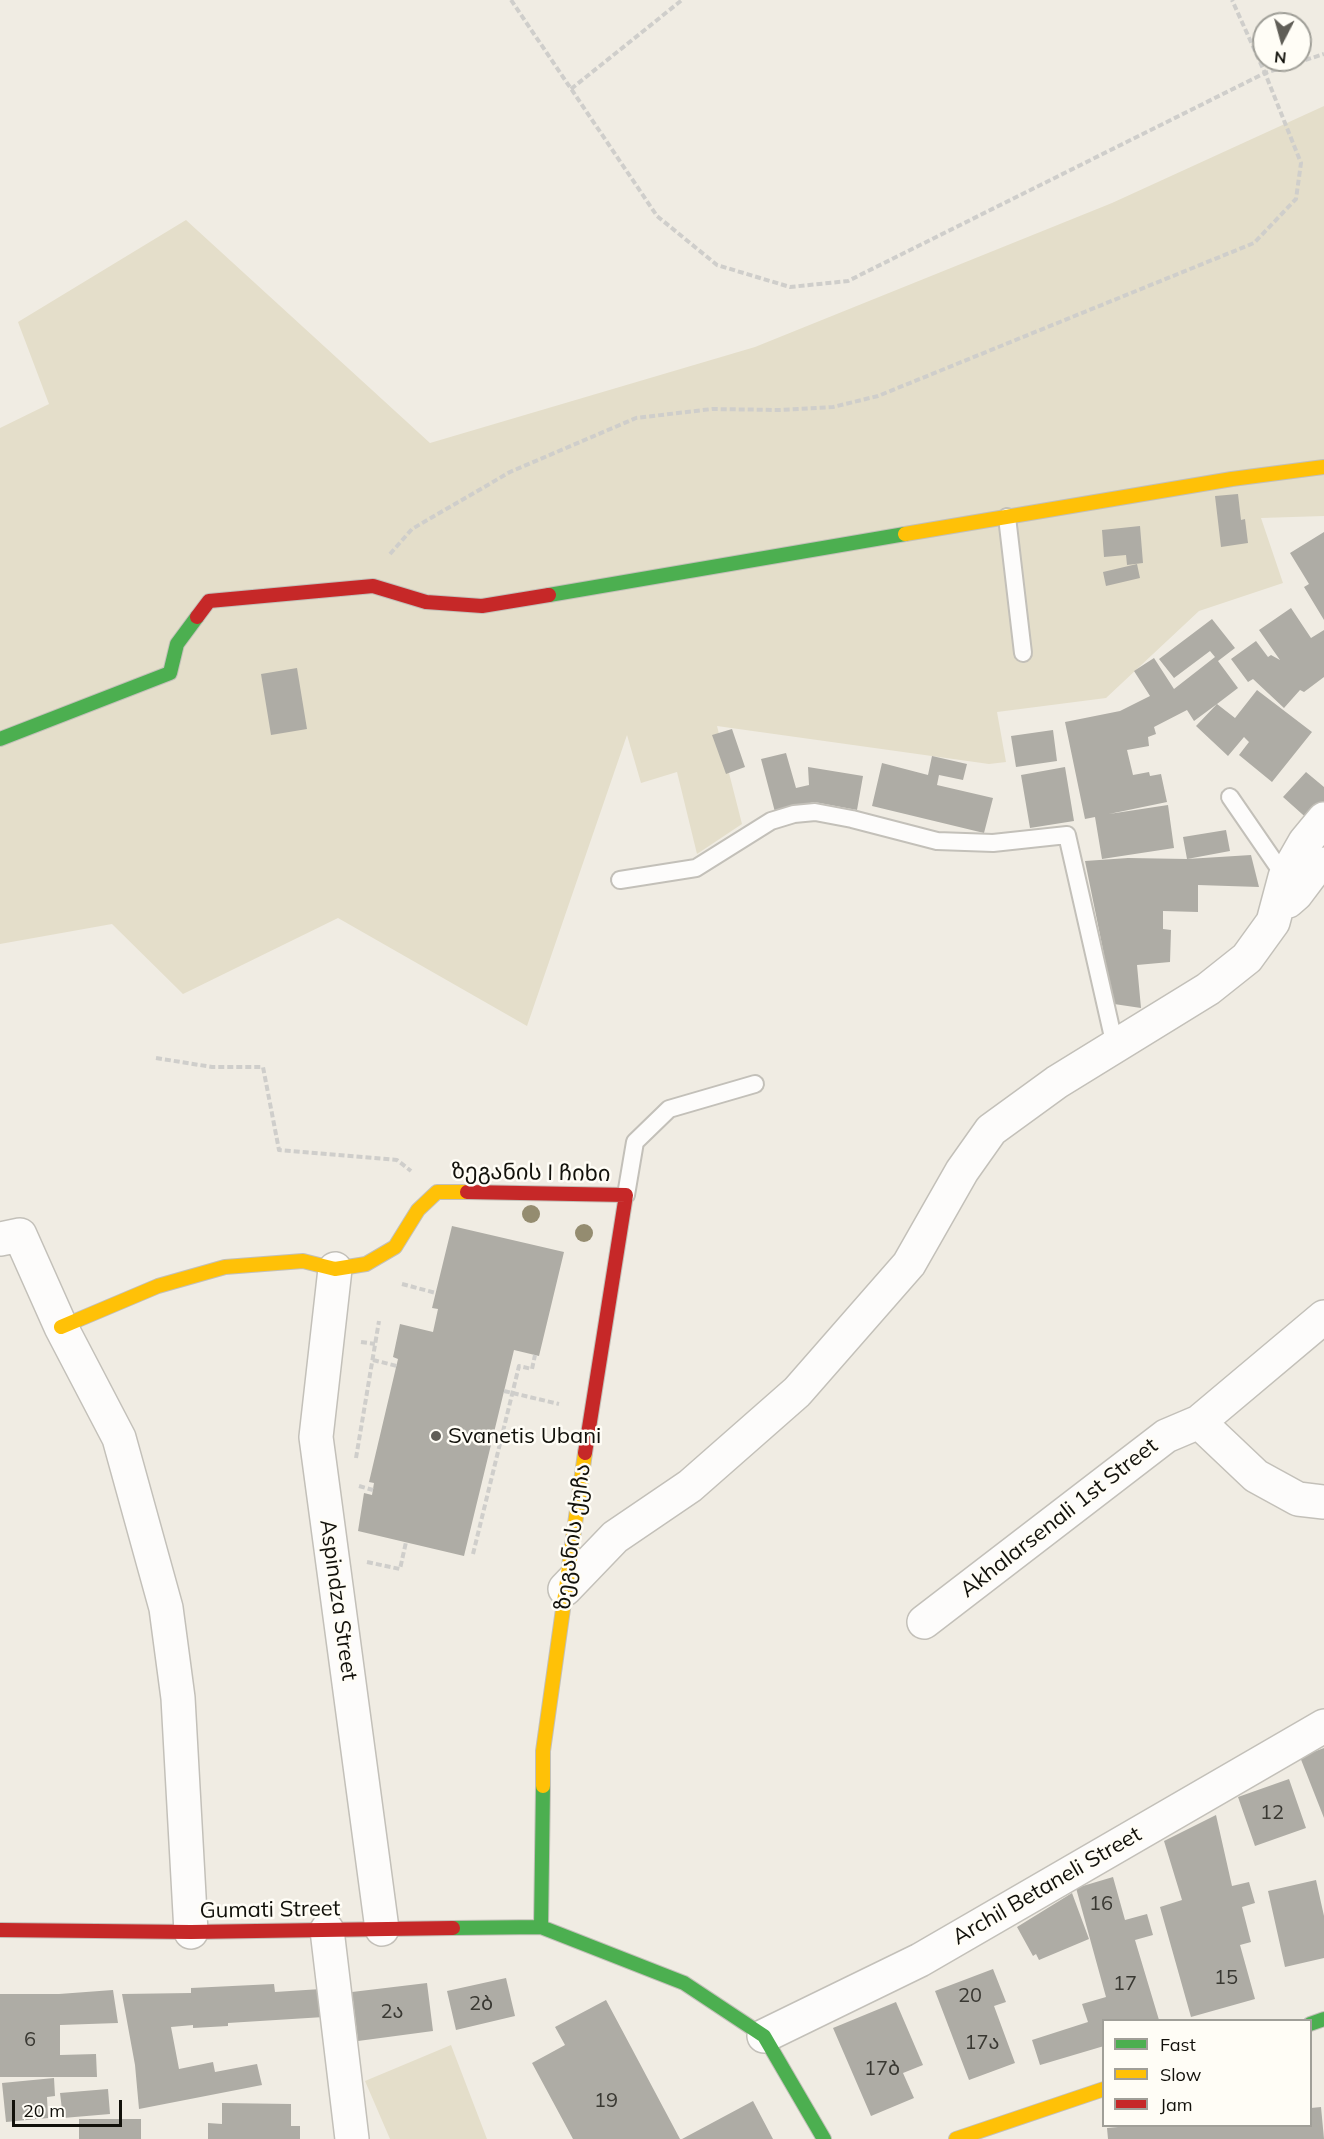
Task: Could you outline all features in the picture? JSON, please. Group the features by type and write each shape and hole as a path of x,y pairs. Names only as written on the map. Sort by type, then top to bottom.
{"street":[{"path":"0,739 170,673 177,644 209,601 374,586 426,602 482,606 1232,479 1324,467"},
{"path":"565,1589 615,1537 690,1486 797,1392 909,1264 962,1171 991,1130 1057,1082 1208,989 1247,958 1273,922 1285,877 1305,842 1324,819"},
{"path":"1276,910 1296,894 1314,870 1324,864"},
{"path":"61,1327 158,1286 225,1267 303,1261 335,1269 366,1264 395,1247 418,1210 437,1192"},
{"name":"ზეგანის I ჩიხი","path":"437,1192 627,1195"},
{"name":"ზეგანის ქუჩა","path":"541,1927 543,1751 591,1412 627,1195"},
{"path":"0,1239 20,1235 61,1327 119,1438 166,1608 178,1698 191,1932"},
{"name":"Aspindza Street","path":"335,1269 316,1437 382,1929"},
{"name":"Akhalarsenali 1st Street","path":"924,1622 1166,1436 1199,1422 1324,1317"},
{"path":"1199,1422 1256,1476 1298,1499 1324,1502"},
{"name":"Archil Betaneli Street","path":"764,2036 920,1960 1324,1726"},
{"path":"541,1927 684,1983 764,2036 825,2139"},
{"name":"Gumati Street","path":"0,1930 191,1932 541,1927"},
{"path":"327,1930 352,2139"},
{"path":"956,2139 1102,2090"}],"lane":[{"path":"1008,517 1023,653"},
{"path":"1230,797 1285,877"},
{"path":"620,880 696,868 771,821 794,813 815,812 843,817 938,841 993,843 1067,835 1115,1046"},
{"name":"ზეგანის ქუჩა","path":"627,1195 635,1142 669,1108 755,1084"}],"path":[{"path":"511,0 657,216 717,265 790,287 848,281 1265,73 1324,54"},
{"path":"571,88 682,0"},
{"path":"374,586 392,552 412,529 510,472 636,418 712,409 780,410 833,407 878,396 1254,243 1296,199 1301,164 1265,73 1232,0"},
{"name":"ზეგანის I ჩიხი","path":"156,1058 212,1067 263,1067 279,1150 397,1160 437,1192"},
{"path":"401,1284 436,1293"},
{"path":"356,1463 379,1321"},
{"path":"473,1554 519,1366 532,1369 535,1355"},
{"path":"373,1360 397,1366"},
{"path":"504,1391 541,1400"},
{"path":"352,1485 373,1490"},
{"path":"366,1562 400,1569 406,1542"}],"shaded area":[{"path":"1324,106 1324,516 1261,518 1283,583 1199,611 1106,698 997,712 1006,762 989,764 717,726 742,824 697,854 677,772 641,783 627,735 527,1026 338,918 183,994 112,924 0,944 0,428 49,404 18,322 186,220 430,443 755,347 1112,203"},
{"path":"451,2045 487,2139 390,2139 365,2081"}],"building":[{"path":"1238,494 1241,520 1245,519 1248,543 1221,547 1215,496"},
{"path":"1140,526 1143,563 1127,565 1126,555 1104,557 1102,530"},
{"path":"1324,532 1324,620 1304,587 1309,584 1290,553"},
{"path":"1137,564 1140,578 1106,586 1103,572"},
{"path":"1291,608 1311,638 1324,630 1324,677 1304,692 1300,690 1284,708 1253,679 1248,682 1231,659 1256,641 1268,657 1271,655 1280,660 1259,630"},
{"path":"1212,619 1235,648 1218,661 1238,688 1194,721 1187,710 1154,727 1156,734 1148,737 1149,746 1127,750 1133,775 1149,772 1150,776 1161,774 1167,802 1109,814 1168,805 1174,848 1102,859 1095,817 1085,819 1065,722 1120,711 1150,696 1134,671 1154,658 1174,689 1215,657 1210,651 1174,678 1159,659"},
{"path":"297,668 307,729 271,735 261,674"},
{"path":"1257,690 1312,732 1272,782 1239,755 1249,742 1244,737 1228,756 1196,726 1217,704 1235,718"},
{"path":"732,729 745,767 726,774 712,735"},
{"path":"1053,730 1057,761 1016,767 1011,736"},
{"path":"786,753 796,788 809,785 808,767 863,776 857,810 814,802 775,812 761,759"},
{"path":"932,756 967,764 963,780 939,775 937,785 993,798 984,833 872,806 882,763 928,775"},
{"path":"1065,767 1074,821 1030,828 1021,775"},
{"path":"1306,772 1324,787 1324,807 1311,822 1283,797"},
{"path":"1226,830 1230,851 1187,859 1183,837"},
{"path":"1251,855 1259,887 1198,885 1198,912 1163,911 1163,929 1171,930 1170,962 1137,965 1141,1008 1114,1004 1085,861"},
{"name":"Svanetis Ubani","path":"452,1226 564,1252 539,1356 514,1350 464,1556 358,1531 364,1493 372,1495 374,1483 369,1482 398,1359 393,1357 400,1324 433,1332 438,1309 432,1308"},
{"path":"1324,1748 1324,1818 1300,1757"},
{"path":"1289,1779 1306,1828 1255,1846 1238,1797"},
{"path":"1216,1815 1232,1886 1249,1882 1255,1903 1242,1907 1251,1942 1240,1945 1255,1999 1191,2017 1160,1907 1182,1900 1164,1841"},
{"path":"1113,1877 1125,1920 1147,1914 1153,1935 1135,1940 1159,2019 1102,2019 1102,2047 1040,2065 1032,2040 1088,2022 1082,2004 1106,1997 1076,1888"},
{"path":"1316,1880 1324,1916 1324,1958 1285,1967 1268,1891"},
{"path":"1072,1893 1089,1939 1039,1960 1036,1954 1033,1956 1017,1927"},
{"path":"993,1969 1006,2002 994,2006 1015,2063 969,2080 935,1991"},
{"path":"506,1978 515,2016 456,2030 447,1991"},
{"path":"427,1983 433,2031 358,2041 352,1992"},
{"path":"274,1984 275,1992 321,1989 324,2017 228,2023 228,2026 171,2027 179,2069 213,2062 215,2072 257,2064 262,2085 139,2109 135,2065 122,1994 191,1993 191,1988"},
{"path":"113,1990 118,2023 60,2025 60,2055 96,2054 97,2077 0,2077 0,1994 59,1994"},
{"path":"606,2000 680,2139 573,2139 532,2063 565,2045 555,2027"},
{"path":"896,2002 923,2065 903,2073 914,2098 871,2116 833,2028"},
{"path":"54,2078 55,2096 47,2097 48,2118 6,2122 2,2083"},
{"path":"108,2089 110,2114 63,2118 60,2093"},
{"path":"753,2101 773,2139 682,2139"},
{"path":"222,2103 291,2104 291,2126 300,2126 300,2139 208,2139 208,2123 222,2124"},
{"path":"1321,2107 1324,2139 1108,2139 1107,2128 1118,2127 1312,2127 1312,2108"},
{"path":"79,2119 141,2119 141,2139 79,2139"}],"traffic: fast":[{"path":"549,595 905,534"},
{"path":"0,739 170,673 177,644 197,617"},
{"path":"541,1927 543,1786"},
{"path":"453,1928 541,1927 684,1983 764,2036 824,2139"},
{"path":"1312,2023 1324,2019"}],"traffic: slow":[{"path":"905,534 1232,479 1324,467"},
{"path":"61,1327 158,1286 225,1267 303,1261 335,1269 366,1264 395,1247 418,1210 437,1192 467,1192"},
{"path":"543,1786 543,1751 585,1453"},
{"path":"956,2139 1102,2090"}],"traffic: jam":[{"path":"197,617 209,601 373,586 426,602 482,606 549,595"},
{"path":"467,1192 626,1195 585,1453"},
{"path":"0,1930 191,1932 453,1928"}],"place":[{"name":"Svanetis Ubani","path":"436,1436"}]}
